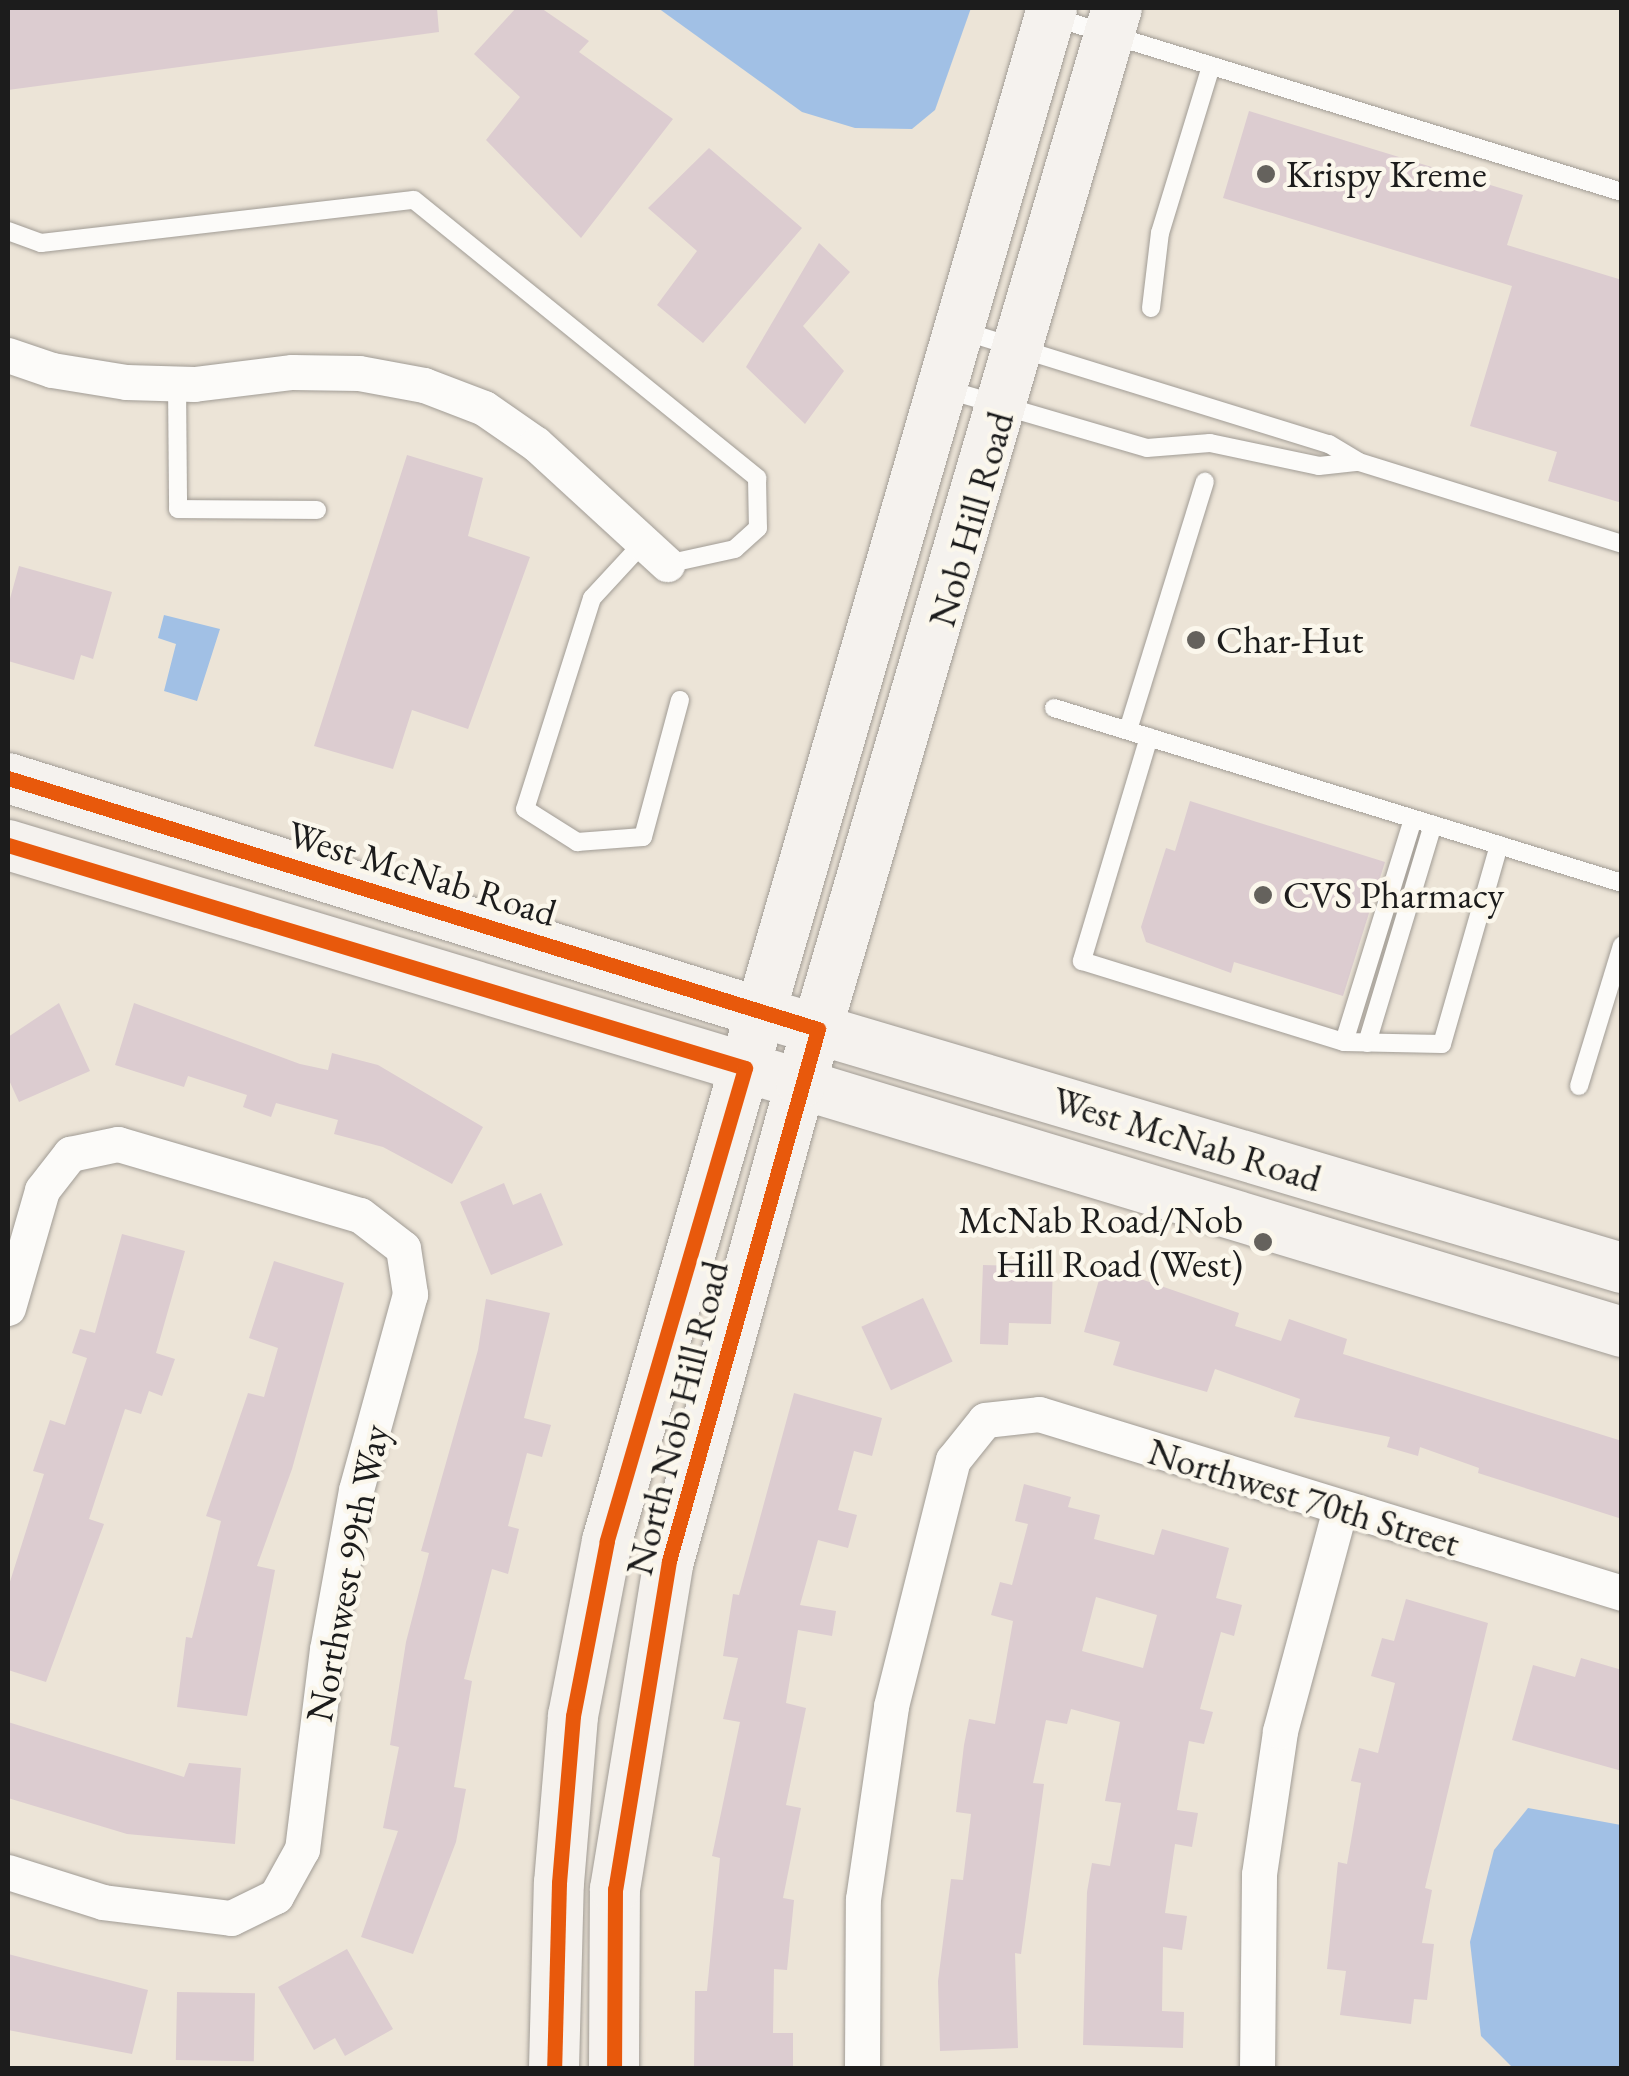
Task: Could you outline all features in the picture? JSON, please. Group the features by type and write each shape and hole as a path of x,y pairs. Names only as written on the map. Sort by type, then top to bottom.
{"main road":[{"name":"Nob Hill Road","path":"745,1068 1051,12"},
{"name":"Nob Hill Road","path":"818,1029 1004,408 1113,21"},
{"name":"West McNab Road","path":"8,778 759,1012 1622,1268"},
{"name":"West McNab Road","path":"8,846 1622,1332"},
{"name":"North Nob Hill Road","path":"614,2068 614,1889 669,1561 818,1029"},
{"name":"North Nob Hill Road","path":"554,2068 558,1883 573,1716 607,1541 745,1068"}],"street":[{"path":"8,355 52,370 176,383 292,372 358,373 424,384 484,408 536,444 655,553"},
{"name":"Northwest 99th Way","path":"8,1308 42,1190 70,1154 118,1144 360,1215 402,1248 410,1294 356,1490 327,1650 302,1849 276,1896 230,1918 103,1902 8,1872"},
{"name":"Northwest 70th Street","path":"862,2068 863,1899 892,1706 953,1460 984,1420 1039,1414 1622,1593"},
{"path":"1257,2068 1259,1874 1280,1731 1340,1509"}],"lane":[{"path":"1051,12 1113,21 1211,66 1622,192"},
{"path":"1151,308 1160,233 1211,66"},
{"path":"8,231 40,242 414,200 757,478 758,528 735,549 655,553 592,598 525,809 577,842 643,837 680,700"},
{"path":"958,330 1328,444 1358,462 1622,544"},
{"path":"176,383 178,509 316,510"},
{"path":"942,388 1147,448 1210,442 1319,466 1358,462"},
{"path":"1128,730 1205,482"},
{"path":"1054,708 1622,883"},
{"path":"1149,738 1082,961 1344,1042 1442,1044 1498,845"},
{"path":"1344,1042 1413,819"},
{"path":"1367,1043 1433,825"},
{"path":"1579,1086 1622,945"}],"water":[{"path":"658,8 971,8 935,110 912,129 855,128 802,112"},
{"path":"164,615 220,629 197,701 164,691 176,644 158,638"},
{"path":"1528,1808 1621,1825 1621,2068 1513,2068 1481,2036 1470,1942 1494,1850"}],"building":[{"path":"8,8 437,8 439,32 8,90"},
{"path":"516,8 541,8 589,41 579,52 673,119 581,238 486,140 520,97 474,54"},
{"path":"1249,111 1523,195 1507,245 1622,280 1622,503 1548,481 1557,452 1470,426 1512,286 1223,198"},
{"path":"709,148 802,228 703,343 657,305 697,251 648,208"},
{"path":"819,243 850,272 803,326 844,371 805,424 746,367"},
{"path":"407,455 483,478 468,536 530,557 468,729 412,710 393,769 314,746"},
{"path":"19,566 112,592 93,659 81,655 74,680 8,661 8,606"},
{"name":"CVS Pharmacy","path":"1190,801 1385,862 1343,996 1234,962 1231,973 1146,942 1141,927 1166,848 1175,851"},
{"path":"59,1003 90,1071 19,1102 8,1078 8,1037"},
{"path":"134,1003 300,1064 328,1070 332,1053 378,1065 483,1127 452,1184 383,1147 334,1134 338,1120 276,1103 271,1117 243,1107 247,1095 188,1076 184,1087 115,1065"},
{"path":"504,1183 513,1205 541,1193 563,1245 491,1275 460,1202"},
{"path":"122,1234 185,1251 156,1353 175,1359 162,1396 149,1391 141,1414 125,1409 89,1519 104,1524 46,1682 8,1670 8,1588 44,1474 33,1471 50,1420 65,1425 87,1358 72,1353 80,1329 95,1333"},
{"path":"274,1261 344,1283 292,1469 257,1566 275,1570 247,1716 177,1707 186,1637 192,1638 221,1521 206,1516 248,1393 264,1397 278,1348 249,1338"},
{"path":"983,1265 1053,1267 1051,1324 1009,1323 1008,1345 980,1344"},
{"path":"1103,1266 1239,1313 1235,1326 1281,1341 1289,1319 1347,1339 1343,1354 1622,1441 1622,1519 1478,1473 1479,1468 1420,1447 1418,1456 1387,1447 1390,1437 1294,1417 1300,1399 1215,1369 1207,1392 1113,1365 1120,1342 1084,1332"},
{"path":"923,1298 953,1361 891,1390 861,1327"},
{"path":"486,1299 550,1313 524,1418 551,1425 542,1457 527,1453 508,1526 519,1529 508,1574 492,1569 464,1679 472,1681 454,1787 466,1789 456,1842 413,1954 361,1937 398,1831 383,1828 399,1747 390,1745 406,1642 429,1553 421,1551 478,1350"},
{"path":"794,1393 882,1418 872,1456 854,1451 838,1510 857,1515 848,1548 818,1540 800,1605 836,1611 832,1636 798,1630 786,1703 806,1708 786,1805 801,1808 783,1898 794,1900 787,1970 774,1969 773,2033 793,2033 793,2067 694,2066 695,1991 707,1991 720,1858 712,1856 740,1722 723,1719 738,1658 723,1656 733,1594 739,1595"},
{"path":"1024,1484 1071,1497 1068,1507 1100,1515 1094,1539 1154,1555 1162,1529 1229,1548 1216,1598 1242,1605 1234,1636 1221,1632 1200,1709 1213,1712 1204,1744 1189,1741 1177,1810 1198,1813 1192,1847 1175,1844 1165,1913 1187,1916 1182,1950 1163,1947 1162,2011 1184,2012 1183,2048 1083,2045 1087,1892 1092,1863 1110,1866 1121,1803 1105,1801 1120,1722 1071,1709 1067,1724 1046,1720 1033,1783 1044,1784 1021,1954 1015,1953 1018,2048 940,2051 938,1981 951,1879 963,1880 971,1814 956,1812 964,1745 969,1719 995,1724 1013,1621 991,1615 1000,1582 1012,1585 1028,1524 1015,1521","holes":["1096,1597 1157,1615 1143,1668 1082,1651"]},
{"path":"1406,1599 1488,1623 1425,1888 1432,1890 1422,1943 1434,1944 1427,2000 1414,1999 1411,2024 1340,2015 1346,1971 1327,1969 1338,1862 1347,1864 1361,1783 1351,1781 1359,1748 1378,1753 1395,1683 1371,1676 1382,1638 1394,1641"},
{"path":"1581,1658 1622,1670 1622,1771 1512,1740 1533,1665 1575,1677"},
{"path":"8,1722 184,1777 189,1763 241,1768 235,1844 127,1834 8,1798"},
{"path":"347,1949 393,2029 345,2056 335,2038 314,2050 278,1987"},
{"path":"8,1954 148,1990 132,2054 8,2030"},
{"path":"177,1992 255,1993 254,2061 176,2060"}],"cycle path":[{"path":"8,778 818,1029 669,1561 615,1889 614,2068"},
{"path":"8,845 745,1068 607,1541 573,1716 559,1883 554,2068"}],"place":[{"name":"Krispy Kreme","path":"1266,174"},
{"name":"Char-Hut","path":"1196,640"},
{"name":"CVS Pharmacy","path":"1263,895"},
{"name":"McNab Road/Nob Hill Road (West)","path":"1263,1242"}]}
